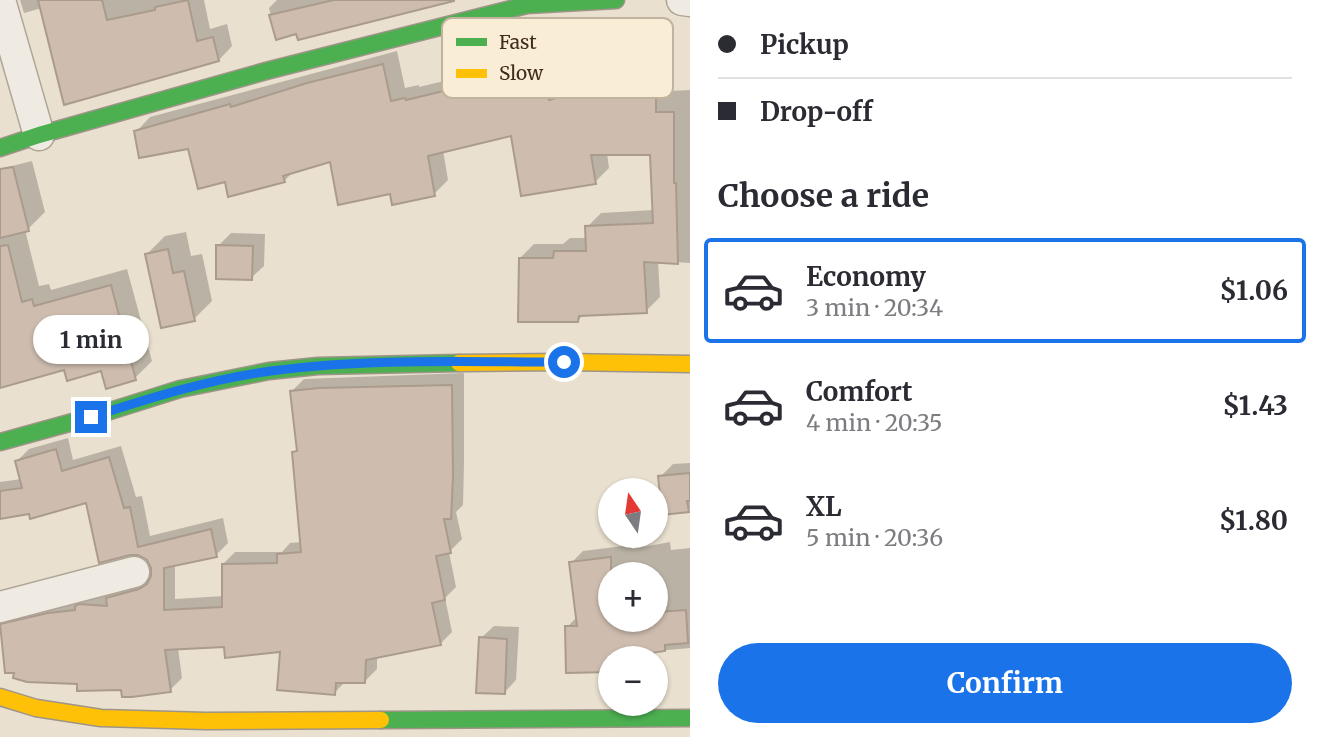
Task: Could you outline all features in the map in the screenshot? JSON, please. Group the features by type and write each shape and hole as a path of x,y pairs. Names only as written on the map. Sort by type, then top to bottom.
{"street":[{"path":"0,0 39,135"},
{"path":"476,18 527,5 616,0"},
{"path":"682,0 690,1"},
{"path":"0,148 266,71 442,26"},
{"path":"0,442 180,389 269,371 399,363 690,364"},
{"path":"0,607 134,572"},
{"path":"0,697 36,708 101,718 220,721 690,718"}],"building":[{"path":"38,0 102,0 107,20 188,0 197,41 213,37 219,61 64,105"},
{"path":"334,0 454,1 298,40 296,34 276,40 269,15"},
{"path":"383,64 391,101 442,91 442,98 656,98 656,112 674,112 678,264 644,262 647,313 579,316 578,322 518,322 519,258 553,258 554,251 586,251 585,226 653,223 650,155 591,155 596,184 521,196 511,136 428,156 435,196 392,205 390,194 338,205 330,162 283,176 285,182 228,197 225,182 198,189 188,149 139,158 134,131"},
{"path":"13,167 29,231 0,238 0,169"},
{"path":"8,245 22,302 32,299 34,306 111,285 136,380 106,389 101,371 67,381 64,370 0,388 0,246"},
{"path":"216,245 253,246 252,280 216,279"},
{"path":"168,249 173,273 184,271 195,321 161,328 145,254"},
{"path":"452,385 451,519 444,519 451,553 436,556 445,600 432,603 441,645 366,660 365,683 336,683 335,695 277,690 280,652 225,658 224,647 165,650 171,692 132,697 122,697 121,690 77,691 77,684 27,682 13,678 14,673 5,673 0,624 75,610 75,606 79,604 107,606 106,598 139,589 147,584 151,576 147,560 138,555 99,563 86,503 30,519 29,514 0,519 0,491 22,488 15,461 56,449 62,471 109,457 124,508 130,507 138,547 211,529 217,557 164,568 164,610 222,607 222,564 277,563 277,554 301,552 292,452 297,451 290,391"},
{"path":"690,473 690,501 687,501 689,512 668,514 668,478 658,476"},
{"path":"611,557 611,562 598,562 598,632 668,632 668,611 686,610 688,643 665,646 598,646 598,672 566,673 565,626 577,626 569,562"},
{"path":"479,637 507,639 505,694 476,693"}],"traffic: fast":[{"path":"476,18 527,5 616,0"},
{"path":"0,148 266,71 442,26"},
{"path":"0,442 180,389 269,371 318,366 459,363"},
{"path":"381,720 690,718"}],"traffic: slow":[{"path":"459,363 690,364"},
{"path":"0,697 36,708 101,718 206,721 381,720"}],"route":[{"path":"91,417 180,389 269,371 375,364 564,362"}]}
